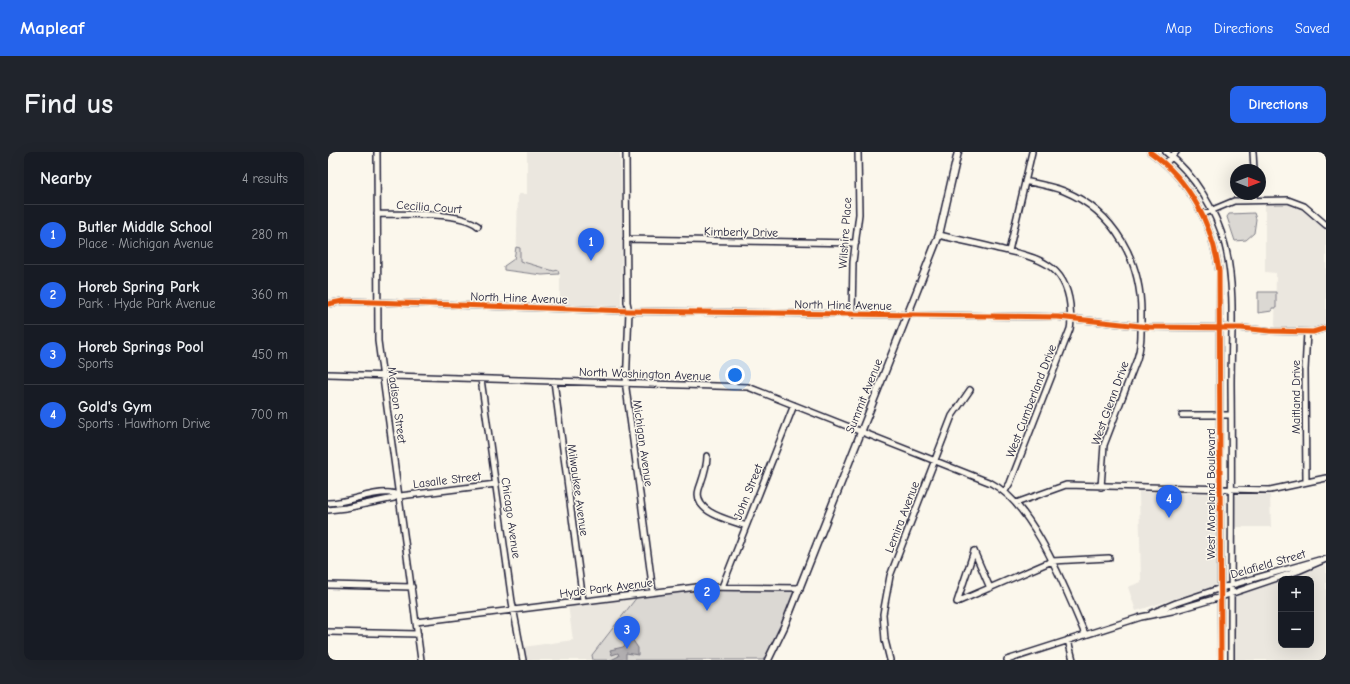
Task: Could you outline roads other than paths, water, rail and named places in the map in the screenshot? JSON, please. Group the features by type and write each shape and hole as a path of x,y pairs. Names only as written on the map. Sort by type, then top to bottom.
{"main road":[{"name":"Summit Avenue","path":"768,660 800,588 939,235 958,152"},
{"name":"Summit Avenue","path":"773,660 776,644"}],"street":[{"name":"Madison Street","path":"377,152 378,340 421,660"},
{"name":"Michigan Avenue","path":"626,152 627,302 629,311 626,383 653,592"},
{"name":"Wilshire Place","path":"852,315 853,262 859,214 858,152"},
{"path":"1009,251 1032,152"},
{"name":"West Moreland Boulevard","path":"1150,152 1165,164 1184,184 1203,214 1212,235 1218,261 1221,329 1221,659"},
{"name":"West Moreland Boulevard","path":"1166,152 1194,181 1212,210 1223,237 1228,258 1231,328 1231,659"},
{"path":"1165,164 1176,152"},
{"path":"1254,152 1254,164"},
{"name":"West Glenn Drive","path":"1025,182 1056,189 1077,198 1094,209 1114,229 1126,246 1136,272 1141,298 1140,346 1137,358 1104,445 1101,487"},
{"path":"1266,198 1288,200 1299,203 1309,209 1326,225"},
{"path":"1203,214 1239,200"},
{"name":"Cecilia Court","path":"377,214 454,217 467,219 478,226"},
{"path":"939,235 1039,259 1056,272 1066,288 1071,318"},
{"name":"Kimberly Drive","path":"626,239 856,243"},
{"name":"North Hine Avenue","path":"328,304 343,302 629,311 1071,318 1141,327 1231,328 1308,332"},
{"name":"West Cumberland Drive","path":"1005,491 1068,335 1071,318"},
{"path":"1308,332 1318,332 1326,328"},
{"name":"Maitland Drive","path":"1306,482 1305,370 1308,332"},
{"path":"1221,347 1231,348"},
{"name":"North Washington Avenue","path":"328,374 746,387 935,460 992,483 1005,491 1016,503 1052,561 1085,634"},
{"name":"Chicago Avenue","path":"481,379 514,610 523,660"},
{"name":"Milwaukee Avenue","path":"554,381 583,601"},
{"name":"Lemira Avenue","path":"890,660 883,630 886,589 955,411 970,390"},
{"name":"John Street","path":"722,587 794,405"},
{"path":"1182,415 1231,415"},
{"path":"707,456 707,469 698,494 699,502 708,511 746,526"},
{"path":"1016,503 1062,486 1270,490 1326,478"},
{"name":"Lasalle Street","path":"398,496 496,484"},
{"path":"328,503 342,503 393,492 398,496 346,508 328,510"},
{"path":"1221,525 1231,525"},
{"path":"990,588 974,551 957,602 990,588 1052,561 1109,558"},
{"path":"1221,558 1231,557"},
{"name":"Delafield Street","path":"1008,660 1150,614 1176,603 1221,588 1326,559"},
{"name":"Delafield Street","path":"1150,614 1178,609 1221,597 1297,568"},
{"path":"1253,579 1255,585"},
{"path":"328,585 412,587"},
{"name":"Hyde Park Avenue","path":"416,622 696,587 800,588"},
{"path":"1196,596 1199,603"},
{"path":"1176,603 1178,609"},
{"path":"328,632 418,634"},
{"path":"1221,634 1231,634"},
{"path":"1068,640 1074,660"},
{"path":"1221,659 1231,659"}],"place":[{"name":"Butler Middle School","path":"591,261"},
{"name":"Gold's Gym","path":"1169,518"},
{"name":"Horeb Spring Park","path":"707,611"},
{"name":"Horeb Springs Pool","path":"627,649"}]}
